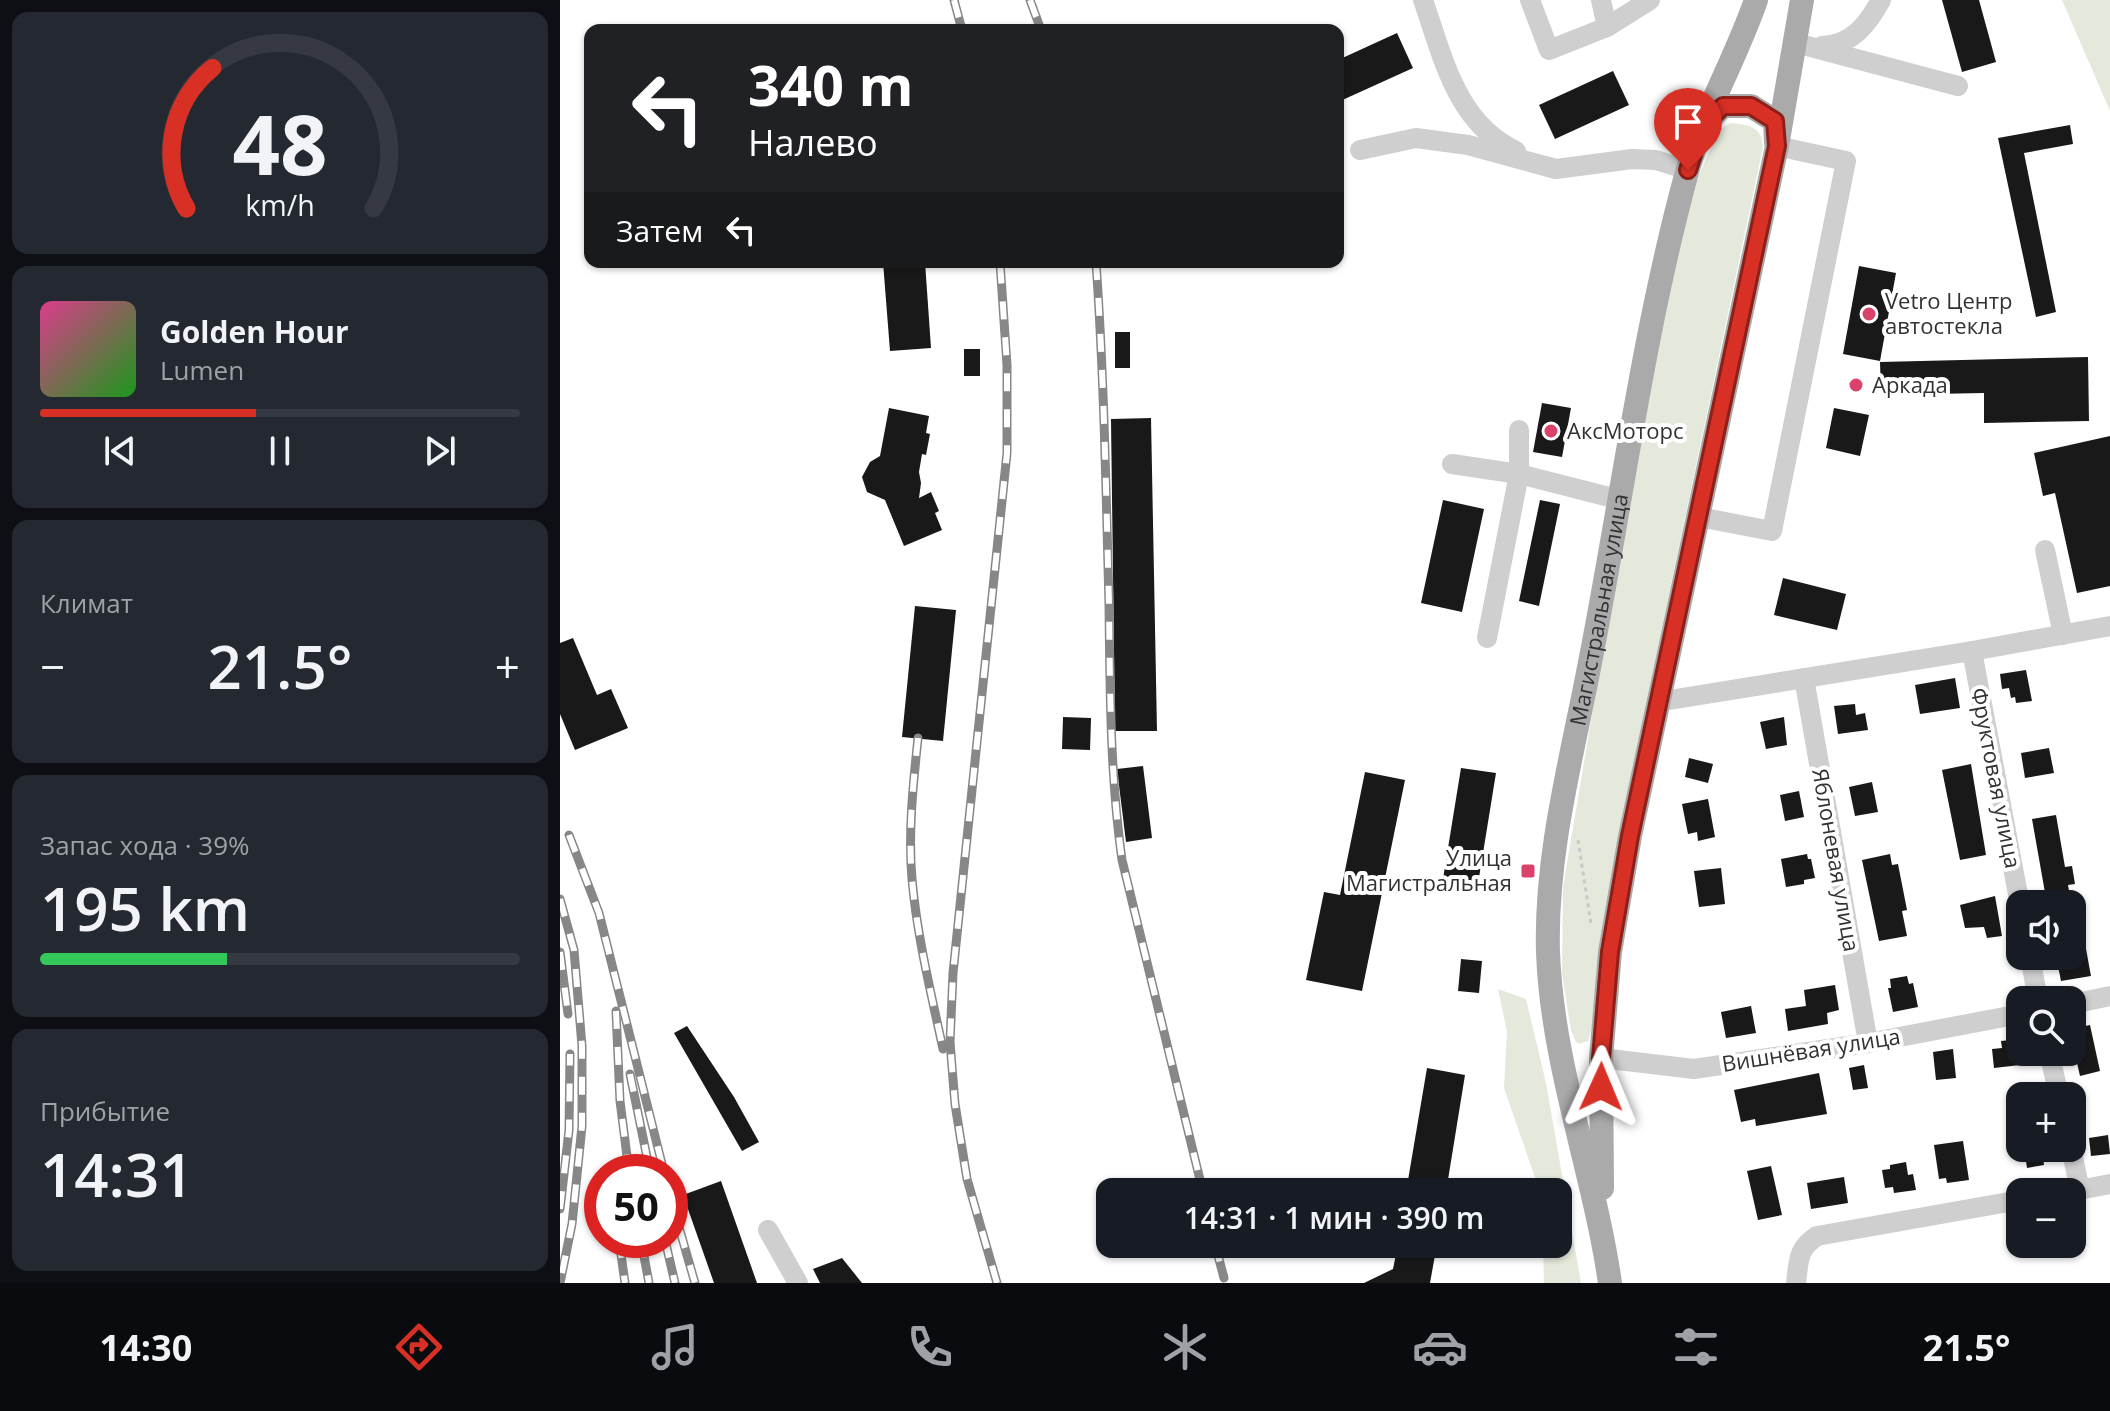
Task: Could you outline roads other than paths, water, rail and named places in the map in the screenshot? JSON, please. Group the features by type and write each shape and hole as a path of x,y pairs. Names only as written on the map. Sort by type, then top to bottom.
{"main road":[{"name":"Магистральная улица","path":"1610,1283 1603,1230 1562,1064 1551,997 1548,908 1560,822 1654,312 1688,170 1702,127 1756,0"},
{"name":"Магистральная улица","path":"1603,1230 1601,1058 1610,952 1657,702 1777,146 1807,45 1802,0"},
{"path":"1702,127 1723,106 1751,106 1775,121 1777,146"},
{"path":"1562,1064 1601,1058"}],"street":[{"path":"1423,0 1455,92 1478,125 1503,145 1556,169"},
{"path":"1530,0 1549,50 1607,27 1647,1"},
{"path":"1601,0 1607,27"},
{"path":"1807,45 1833,46 1850,40 1869,22 1881,0"},
{"path":"1807,45 1958,86"},
{"path":"1360,150 1416,138 1468,145 1556,169 1632,159 1656,160 1688,170"},
{"path":"1699,517 1772,531 1846,161 1777,146"},
{"path":"1487,638 1519,474 1519,430"},
{"path":"1452,464 1519,474 1621,500"},
{"path":"2045,550 2063,635"},
{"path":"1657,702 2110,626"},
{"name":"Фруктовая улица","path":"1972,651 2017,890"},
{"name":"Яблоневая улица","path":"1804,678 1868,1043"},
{"path":"2086,1001 2110,996"},
{"name":"Вишнёвая улица","path":"1601,1058 1694,1069 1868,1043 2006,1017"},
{"path":"2086,1189 2110,1184"},
{"path":"1796,1283 1800,1255 1806,1243 1817,1236 2006,1202"},
{"path":"768,1230 798,1283"}],"railway":[{"path":"954,0 960,24"},
{"path":"1030,0 1039,24"},
{"path":"997,1283 967,1179 955,1104 950,1042 953,973 1007,453 1007,365 1000,268"},
{"path":"1096,268 1104,433 1111,732 1118,828 1122,860 1200,1178"},
{"path":"918,738 911,827 912,879 921,943 943,1049"},
{"path":"569,835 599,913 659,1154"},
{"path":"560,899 574,950 582,1046 582,1126 572,1224 560,1283"},
{"path":"560,952 568,1014"},
{"path":"616,1011 620,1101 627,1154"},
{"path":"560,1209 569,1130 570,1054"},
{"path":"630,1074 646,1154"},
{"path":"622,1258 625,1283"},
{"path":"644,1258 649,1283"},
{"path":"669,1258 675,1283"},
{"path":"688,1258 695,1283"},
{"path":"1219,1258 1224,1278"}],"place":[{"name":"Vetro Центр автостекла","path":"1869,314"},
{"name":"Аркада","path":"1856,385"},
{"name":"АксМоторс","path":"1551,431"},
{"name":"Улица Магистральная","path":"1528,871"}]}
